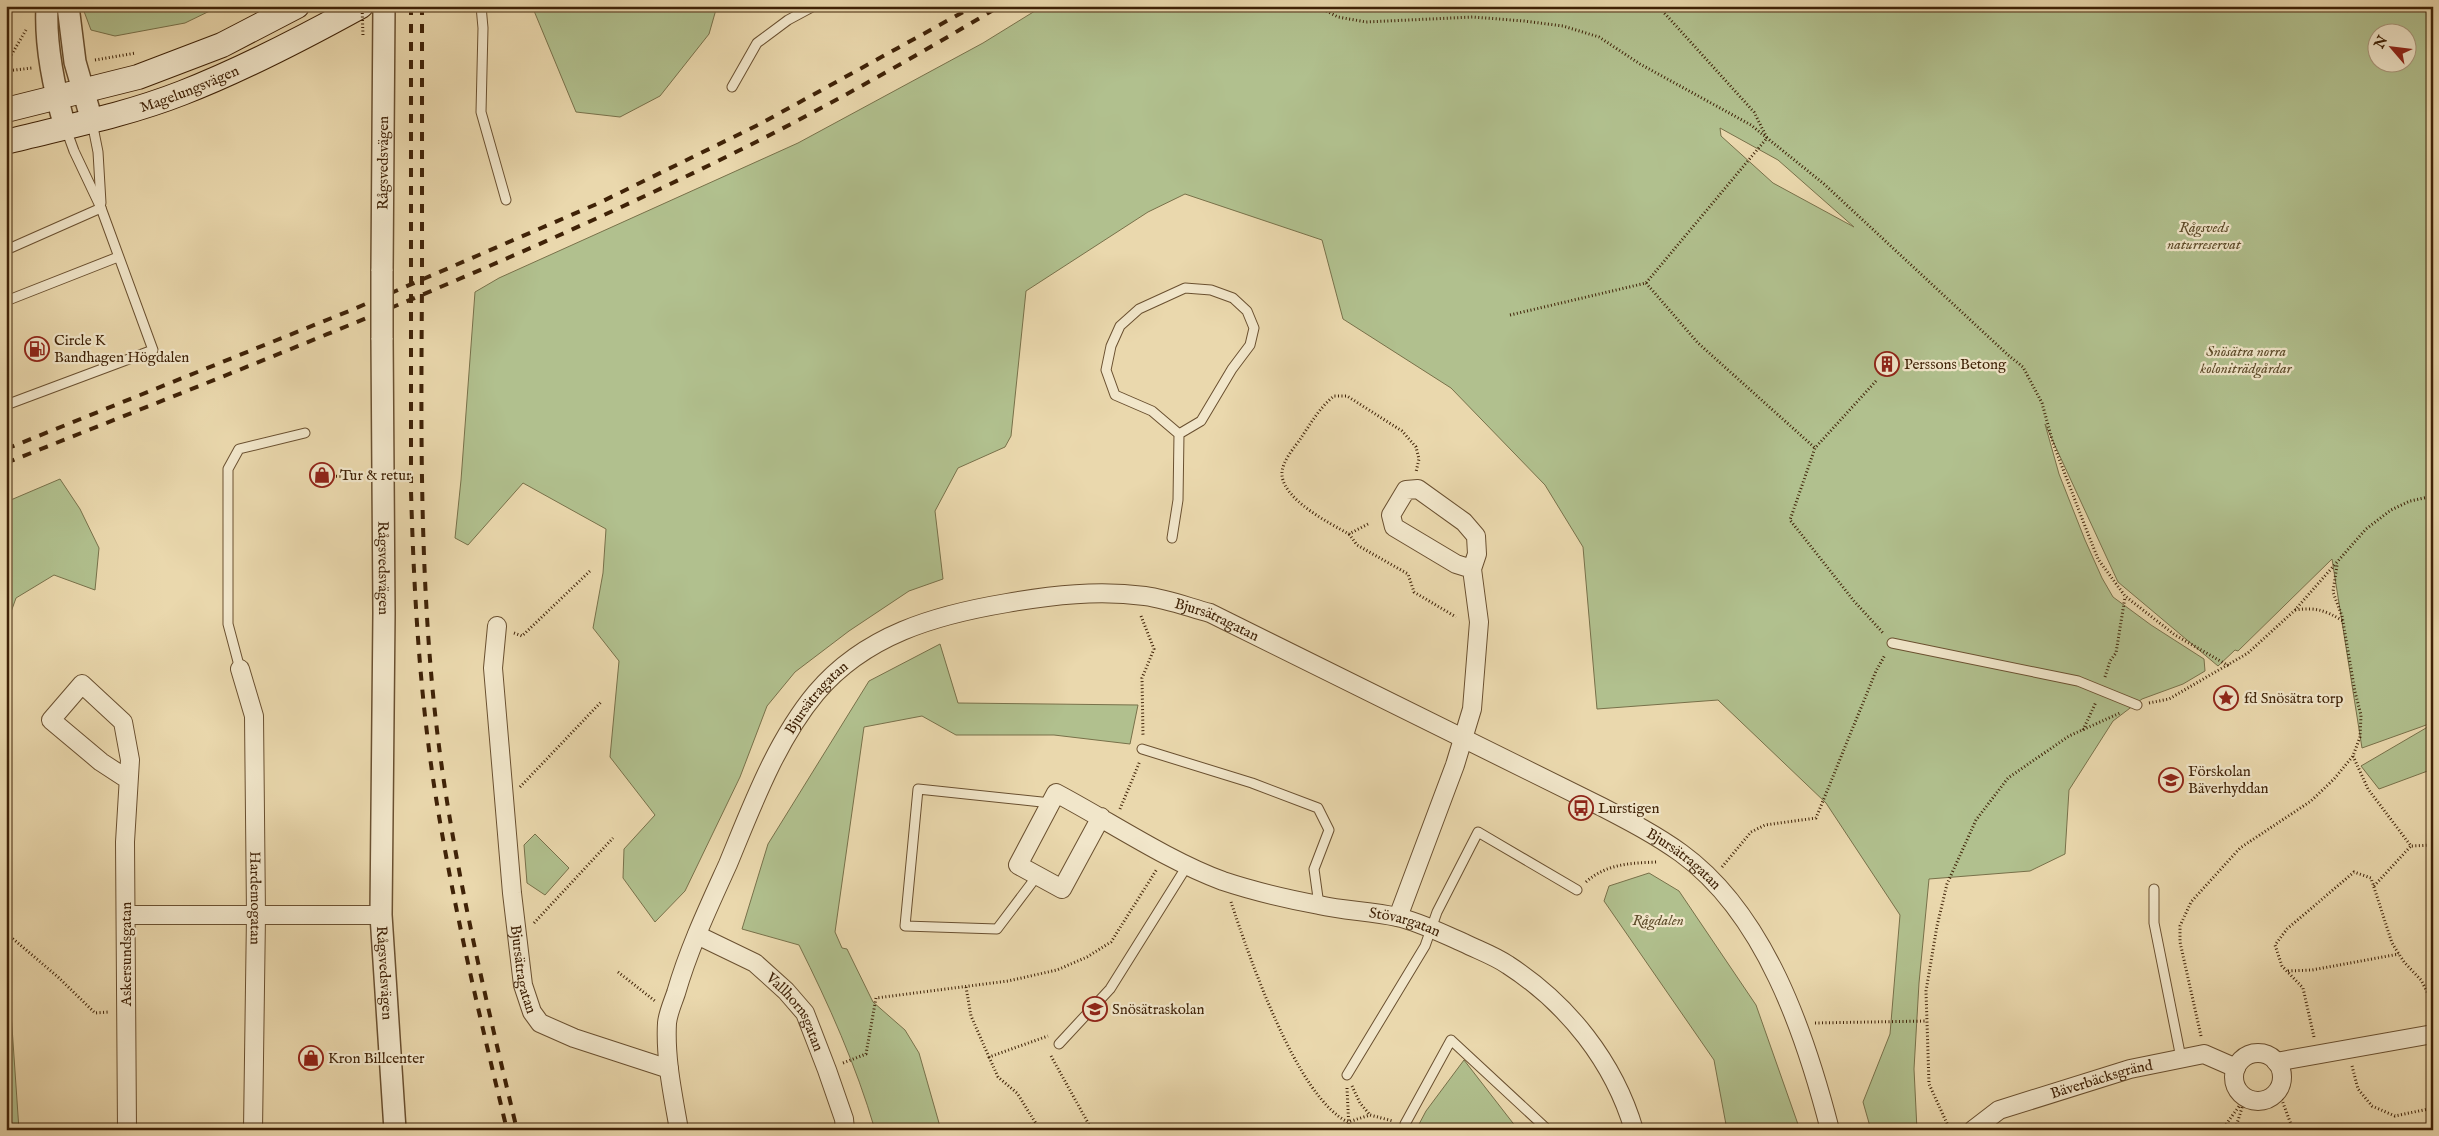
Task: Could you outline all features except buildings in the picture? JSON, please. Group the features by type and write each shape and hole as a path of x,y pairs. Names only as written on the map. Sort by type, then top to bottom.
{"main road":[{"name":"Magelungsvägen","path":"6,110 138,77 222,45 297,6"},
{"name":"Magelungsvägen","path":"6,142 92,120 182,93 272,53 361,6"}],"street":[{"path":"47,6 46,25 57,98 65,126"},
{"path":"68,6 75,62 92,120"},
{"name":"Rågsvedsvägen","path":"384,14 382,271 384,613 380,915 395,1130"},
{"path":"1398,917 1455,765 1472,709 1479,622 1472,569 1477,554 1476,536 1464,522 1418,489 1406,490 1391,515 1394,527 1456,564 1472,569"},
{"name":"Bjursätragatan","path":"679,1130 669,1069 667,1021 682,970 786,738 816,694 835,673 859,656 896,633 933,618 1050,595 1099,593 1165,599 1218,617 1642,828 1682,854 1714,883 1740,913 1761,946 1786,1000 1811,1063 1830,1130"},
{"name":"Bjursätragatan","path":"497,626 493,668 503,791 523,985 532,1012 540,1023 574,1038 669,1069"},
{"name":"Hardemogatan","path":"240,669 254,716 256,915 253,1130"},
{"name":"Askersundsgatan","path":"127,779 101,762 51,720 82,684 123,722 130,760 127,779 127,1130"},
{"name":"Stövargatan","path":"1051,802 1056,793 1102,817 1186,866 1224,881 1318,905 1398,917 1430,929 1508,964 1547,995 1580,1028 1606,1064 1626,1103 1634,1130"},
{"path":"1051,802 1018,866 1062,889 1102,817"},
{"path":"126,915 380,915"},
{"name":"Vallhornsgatan","path":"697,935 755,963 786,990 805,1013 827,1070 844,1120 845,1130"},
{"path":"2276,1062 2433,1034"},
{"path":"2204,1054 2236,1068"},
{"name":"Bäverbäcksgränd","path":"1973,1130 1999,1110 2130,1069 2204,1054"},
{"path":"2254,1054 2270,1057 2276,1062 2282,1075 2278,1089 2267,1099 2252,1100 2245,1098 2240,1093 2234,1082 2236,1068 2240,1061 2254,1054"}],"lane":[{"path":"481,6 483,28 481,112 506,200"},
{"path":"732,87 757,43 788,20 814,6"},
{"path":"92,120 98,152 101,208"},
{"path":"6,405 153,350 101,208 74,151 65,126"},
{"path":"6,250 101,208"},
{"path":"6,301 118,258"},
{"path":"1185,288 1211,290 1233,298 1247,311 1254,328 1250,345 1232,369 1201,420 1179,434 1152,411 1115,394 1106,370 1111,346 1120,326 1140,309 1185,288"},
{"path":"240,669 228,624 228,469 239,449 305,433"},
{"path":"1172,538 1178,500 1179,434"},
{"path":"1892,643 2078,681 2102,689 2137,705"},
{"path":"1142,749 1252,783 1318,808 1328,830 1314,869 1318,905"},
{"path":"1036,876 997,929 905,926 918,789 1051,802"},
{"path":"1347,1075 1425,946 1436,912 1478,832 1577,890"},
{"path":"1059,1044 1110,988 1186,866"},
{"path":"2154,890 2154,923 2181,1058"},
{"path":"1404,1124 1451,1040 1548,1130"}],"path":[{"path":"361,6 363,36"},
{"path":"1317,6 1338,17 1366,22 1482,18 1562,26 1599,37 1640,64 1751,125 1824,184 2008,355 2024,367 2042,403 2053,443 2098,559 2125,596 2175,635 2229,666"},
{"path":"1658,6 1754,112 1768,138"},
{"path":"6,64 30,22"},
{"path":"75,62 118,58 143,51"},
{"path":"6,71 52,64"},
{"path":"1510,315 1646,283 1768,138"},
{"path":"1646,283 1698,343 1816,448"},
{"path":"1720,869 1751,832 1764,825 1816,818 1876,672 1892,643 1854,601 1790,520 1816,448 1876,381"},
{"path":"1416,472 1419,459 1416,447 1402,431 1347,396 1334,396 1324,404 1287,459 1282,474 1286,488 1311,512 1349,534 1357,545 1408,574 1414,592 1456,617"},
{"path":"329,476 366,478"},
{"path":"1950,1130 1929,1084 1926,991 1937,926 1947,884 1976,820 2008,778 2069,736 2137,705 2169,699 2229,666 2248,653 2295,610 2337,565 2366,529 2391,510 2410,501 2433,496"},
{"path":"1349,534 1368,524"},
{"path":"2204,1054 2180,942 2180,926 2191,902 2240,848 2310,801 2334,779 2353,756 2360,737 2361,715 2355,692 2343,621 2333,592 2337,565"},
{"path":"497,626 522,636 591,570"},
{"path":"2083,731 2102,689 2110,661 2116,653 2125,596"},
{"path":"2295,610 2314,607 2328,611 2343,621"},
{"path":"1142,616 1154,649 1142,678"},
{"path":"503,791 518,788 602,701"},
{"path":"2353,756 2368,789 2411,846"},
{"path":"517,932 529,928 613,838"},
{"path":"2374,886 2411,846 2433,845"},
{"path":"1577,890 1592,876 1621,863 1658,862"},
{"path":"827,1070 866,1054 876,998 1008,981 1057,970 1087,957 1111,942 1157,868"},
{"path":"2320,1054 2303,988 2282,966 2275,945 2287,929 2354,872 2371,878 2392,943 2421,980 2433,1003"},
{"path":"1230,901 1256,976 1298,1066 1335,1116 1348,1122 1370,1115 1404,1124"},
{"path":"6,938 12,938 96,1014 126,1011"},
{"path":"2287,971 2312,970 2399,954"},
{"path":"618,972 655,1002"},
{"path":"966,987 971,1016 998,1077 1017,1093 1040,1130"},
{"path":"1810,1024 1927,1021"},
{"path":"989,1057 1074,1028"},
{"path":"1041,1039 1046,1047"},
{"path":"2348,1049 2358,1089 2372,1106 2394,1116 2433,1108"},
{"path":"1050,1055 1092,1130"},
{"path":"1347,1075 1349,1130"},
{"path":"1347,1075 1360,1103 1370,1115"},
{"path":"2278,1089 2293,1130"},
{"path":"2222,1130 2245,1098"},
{"path":"2234,1130 2245,1098"}],"green space":[{"path":"82,6 220,6 185,23 115,36 91,30"},
{"path":"532,6 717,6 709,34 660,96 620,117 576,112"},
{"path":"1043,6 2433,6 2433,769 2379,789 2361,766 2426,728 2429,724 2362,748 2332,559 2238,651 2235,650 2218,666 2118,582 2045,424 2059,474 2085,540 2113,597 2151,625 2204,659 2205,671 2183,684 2142,699 2113,721 2069,790 2065,854 2030,871 1929,879 1919,983 1914,1069 1917,1130 1871,1130 1863,1102 1890,1034 1900,915 1826,803 1718,700 1597,709 1583,547 1545,485 1451,388 1343,319 1322,240 1185,194 1148,212 1026,291 1011,436 1005,447 958,468 935,511 943,579 909,591 849,631 795,672 767,706 740,777 685,891 655,922 623,878 624,849 655,815 610,757 619,661 593,628 603,573 606,529 523,483 468,545 455,538 475,292 499,278 798,143 983,43","holes":["1720,128 1778,160 1854,227 1773,183 1721,136"]},
{"path":"60,479 80,509 99,548 95,590 54,575 16,598 6,626 6,502"},
{"path":"940,644 958,703 1138,705 1130,744 1054,735 956,735 922,716 864,727 835,932 842,948 847,949 873,1002 905,1030 919,1053 941,1130 875,1130 868,1106 841,1036 799,945 742,929 768,844 869,681"},
{"path":"535,834 569,868 545,895 527,883 524,845"},
{"name":"Rågdalen","path":"1649,873 1679,891 1756,1005 1800,1130 1727,1130 1714,1060 1604,901 1609,886"},
{"path":"6,939 19,1130 6,1130"},
{"path":"1464,1060 1516,1127 1521,1130 1419,1130 1417,1128 1426,1111"}],"railway":[{"path":"411,6 411,491 422,687 431,765 444,845 469,968 507,1130"},
{"path":"422,6 422,478 427,624 431,672 437,730 454,845 477,960 517,1130"},
{"path":"6,449 354,309 599,203 760,124 974,6"},
{"path":"6,463 389,309 578,227 764,138 883,74 1000,6"}],"place":[{"name":"Circle K Bandhagen Högdalen","path":"37,349"},
{"name":"Perssons Betong","path":"1887,364"},
{"name":"Tur & retur","path":"322,475"},
{"name":"fd Snösätra torp","path":"2226,698"},
{"name":"Förskolan Bäverhyddan","path":"2171,780"},
{"name":"Lurstigen","path":"1581,808"},
{"name":"Snösätraskolan","path":"1095,1009"},
{"name":"Kron Billcenter","path":"311,1058"}],"park label":[{"name":"Rågsveds naturreservat","path":"2204,236"},
{"name":"Snösätra norra koloniträdgårdar","path":"2246,360"}]}
